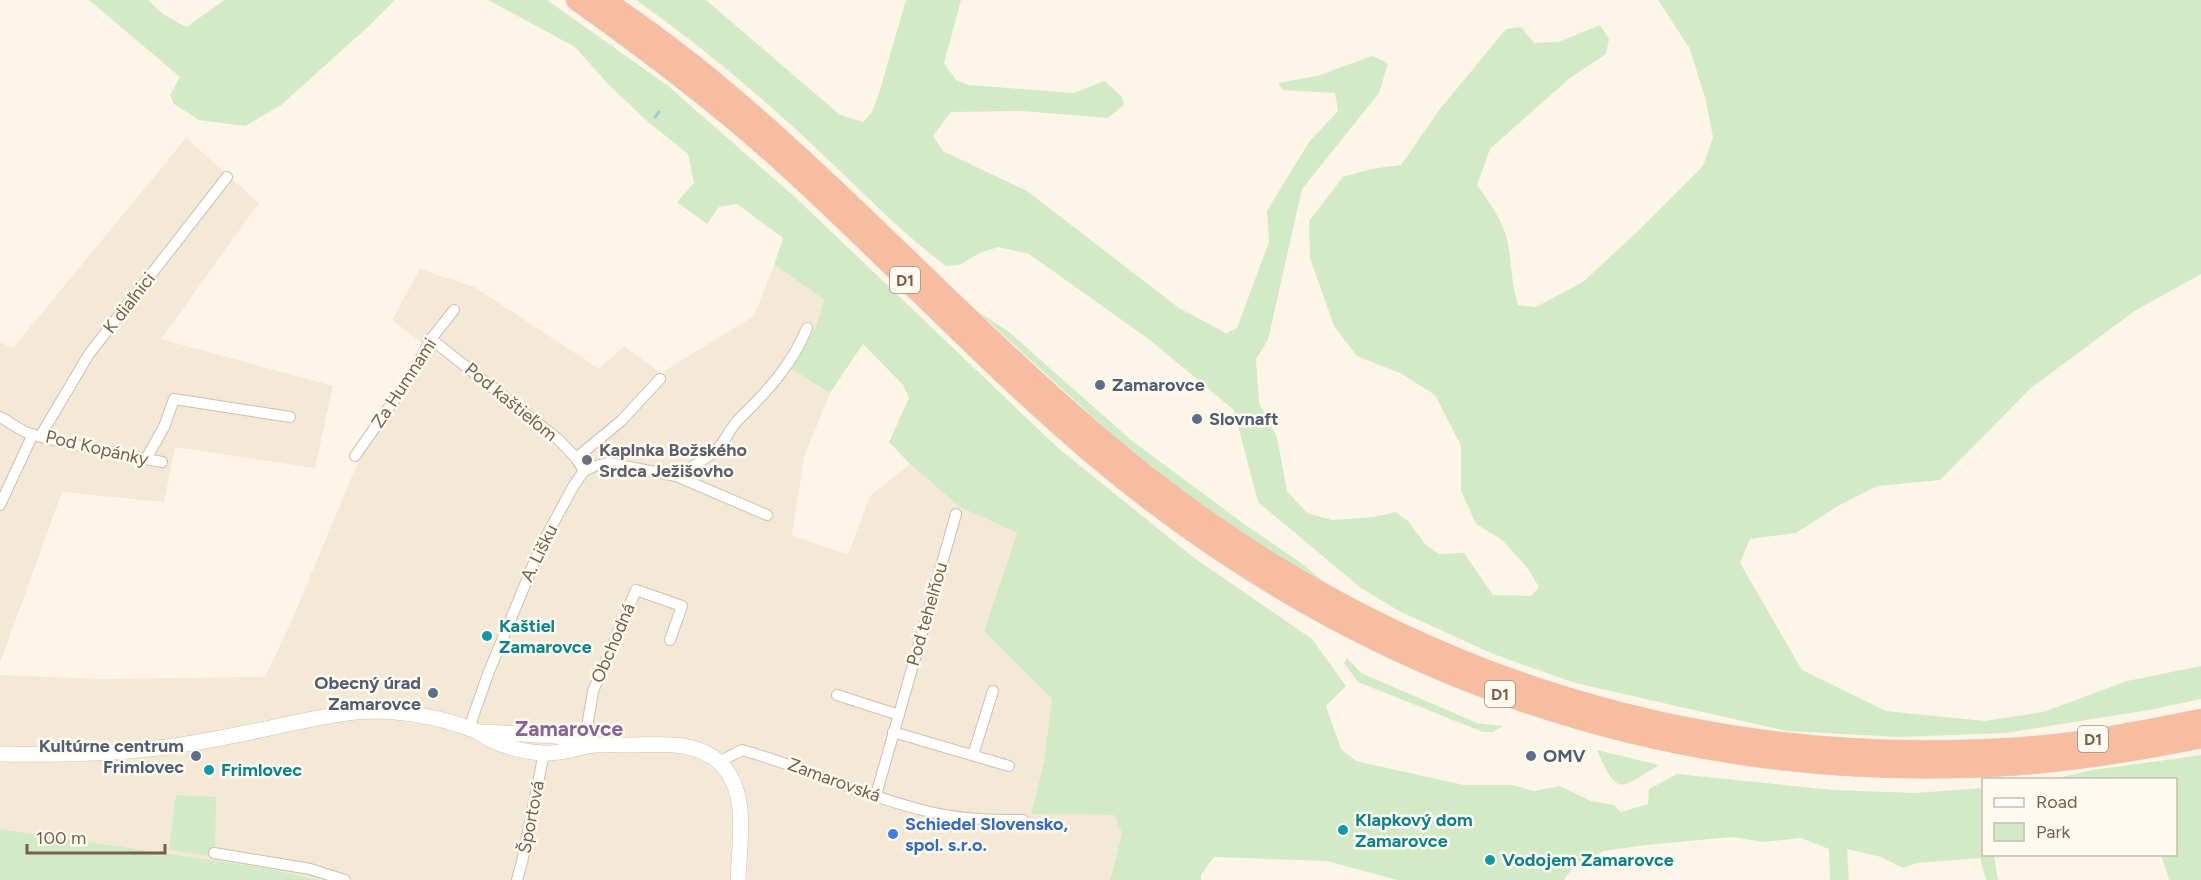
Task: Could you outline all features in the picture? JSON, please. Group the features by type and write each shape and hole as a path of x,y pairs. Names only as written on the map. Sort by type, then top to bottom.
{"highway":[{"name":"D1","path":"576,0 703,95 782,162 977,350 1056,422 1136,490 1261,578 1297,600 1403,655 1502,695 1598,725 1716,751 1819,764 1879,768 2009,766 2145,749 2201,738"},
{"name":"D1","path":"605,0 715,82 791,148 1049,393 1147,476 1189,509 1271,565 1360,615 1410,639 1545,692 1604,709 1667,724 1772,742 1840,748 1985,750 2042,746 2136,733 2201,719"}],"main road":[{"path":"0,754 45,755 129,751 180,745 337,714 366,711 394,711 473,730 556,736 589,746"},
{"path":"473,730 491,740 544,753 568,752 589,746 665,744 702,751 718,762 734,784 739,798 738,880"}],"street":[{"name":"K diaľnici","path":"0,505 37,435 89,354 227,177"},
{"name":"Za Humnami","path":"355,456 411,376 431,339 454,310"},
{"path":"676,476 720,446 736,422 761,398 785,369 796,353 807,328"},
{"name":"Pod kaštieľom","path":"431,339 559,440 576,458 584,471"},
{"path":"576,458 621,422 660,379"},
{"path":"146,459 164,427 174,399 290,417"},
{"name":"Pod Kopánky","path":"0,417 37,435 80,447 162,462"},
{"path":"584,471 608,464 676,476 767,515"},
{"name":"A. Lišku","path":"473,730 488,674 541,546 584,471"},
{"name":"Pod tehelňou","path":"876,795 956,514"},
{"name":"Obchodná","path":"589,746 588,721 593,691 636,590 682,606 670,640"},
{"path":"973,755 993,691"},
{"path":"837,695 899,715"},
{"path":"893,732 1009,766"},
{"name":"Zamarovská","path":"718,762 742,750 921,810 980,820 1023,820"},
{"name":"Športová","path":"516,880 522,862 544,753"},
{"path":"214,853 306,868 345,880"}],"shaded area":[{"path":"186,138 259,203 161,339 333,386 315,468 175,447 164,502 62,492 0,663 0,342 13,348"},
{"path":"774,265 825,299 816,327 790,366 830,393 804,457 792,535 848,555 870,496 910,464 960,507 1017,533 984,631 1052,699 1044,761 1031,813 1114,815 1122,833 1110,880 319,880 266,868 0,829 0,675 103,679 265,677 292,620 355,469 423,344 392,320 420,269 475,287 599,369 624,346 661,373 754,316"}],"green space":[{"path":"89,0 148,0 163,14 186,27 225,0 395,0 280,106 245,126 199,120 174,104 170,95 180,77"},
{"path":"488,0 547,0 667,85 795,197 1057,447 1193,557 1312,639 1346,686 1326,706 1341,749 1356,761 1464,785 1512,785 1534,791 1560,786 1591,801 1614,805 1621,812 1648,804 1649,789 1677,774 1833,790 1916,793 1982,788 1982,856 1994,856 1998,880 1986,880 1980,858 1917,863 1903,868 1881,857 1847,849 1849,880 1830,880 1829,849 1801,838 1764,842 1732,837 1604,851 1574,866 1564,880 1397,880 1327,861 1214,857 1201,875 1201,880 1110,880 1122,833 1114,815 1031,814 1044,761 1052,699 984,631 1017,533 960,507 910,464 889,442 909,398 903,385 863,344 830,393 789,367 816,327 824,299 774,265 783,238 737,204 719,207 707,224 677,202 694,183 688,154 647,121 609,85 575,47"},
{"path":"636,0 706,0 840,115 863,122 872,112 879,93 906,0 961,0 944,63 956,80 969,85 1073,93 1105,81 1122,97 1124,105 1108,118 1022,111 951,112 933,136 943,151 1027,191 1179,308 1226,333 1237,328 1269,242 1267,211 1309,142 1338,111 1335,93 1283,90 1278,83 1317,76 1372,56 1388,63 1379,93 1302,189 1268,340 1256,359 1259,403 1277,437 1287,491 1307,513 1332,520 1374,517 1395,512 1408,521 1426,545 1439,554 1464,553 1493,595 1531,596 1539,587 1527,567 1502,540 1476,524 1461,491 1461,446 1435,395 1402,374 1357,356 1334,326 1310,258 1309,221 1343,177 1371,169 1401,165 1440,109 1506,29 1521,27 1534,43 1558,42 1600,25 1609,39 1606,54 1570,78 1490,149 1477,185 1495,211 1505,232 1518,305 1536,307 1583,282 1703,166 1713,137 1706,101 1690,49 1658,0 2201,0 2201,274 2136,310 2031,388 1940,480 1877,486 1838,506 1796,533 1750,539 1740,563 1802,670 1886,711 1985,721 2043,712 2127,681 2201,666 2201,699 2149,710 2005,733 1899,737 1787,731 1575,683 1493,654 1399,611 1361,588 1258,502 1234,410 1150,340 1029,254 998,247 980,253 959,265 946,266 897,225 753,92 684,35"},
{"path":"977,311 1008,331 1131,440 1304,565 1325,583 1252,540 1187,494 1117,439"},
{"path":"1347,658 1361,673 1477,723 1503,726 1493,732 1483,732 1358,682 1344,663"},
{"path":"1597,750 1659,765 1627,784 1620,784 1610,776"},
{"path":"2201,755 2201,880 2169,880 2161,856 2177,856 2177,778 2057,778 2093,770"},
{"name":"Frimlovec","path":"176,795 216,797 215,857 169,850"},
{"path":"0,829 266,868 319,880 0,880"}],"waterway":[{"path":"655,117 659,112"}],"place":[{"name":"Zamarovce","path":"1100,385"},
{"name":"Slovnaft","path":"1197,419"},
{"name":"Kaplnka Božského Srdca Ježišovho","path":"587,460"},
{"name":"Kaštiel Zamarovce","path":"487,636"},
{"name":"Obecný úrad Zamarovce","path":"433,693"},
{"name":"Kultúrne centrum Frimlovec","path":"196,756"},
{"name":"OMV","path":"1531,756"},
{"name":"Frimlovec","path":"209,770"},
{"name":"Klapkový dom Zamarovce","path":"1343,830"},
{"name":"Schiedel Slovensko, spol. s.r.o.","path":"893,834"},
{"name":"Vodojem Zamarovce","path":"1490,860"}],"district":[{"name":"Zamarovce","path":"569,728"}]}
